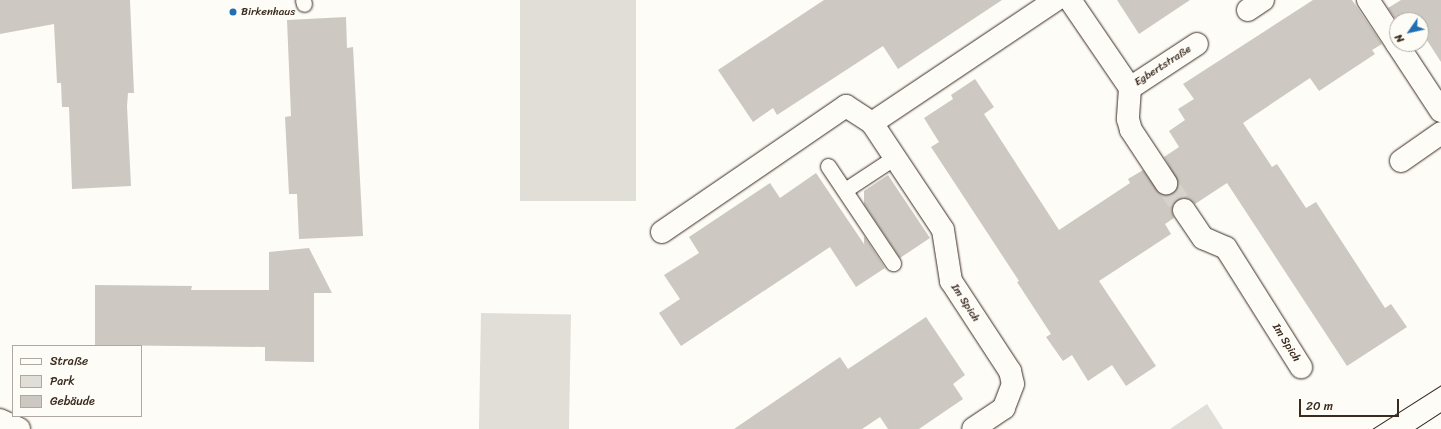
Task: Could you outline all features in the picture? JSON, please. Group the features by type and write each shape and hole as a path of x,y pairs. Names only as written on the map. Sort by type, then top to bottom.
{"street":[{"path":"872,123 1056,0"},
{"path":"1070,0 1130,88 1128,119 1131,130 1166,183"},
{"path":"1368,0 1389,32"},
{"name":"Egbertstraße","path":"1130,88 1197,44"},
{"path":"1402,52 1441,111"},
{"name":"Im Spich","path":"662,232 846,106 872,123 943,230 951,281 1010,371 1013,384 1004,408 973,429"},
{"path":"1400,161 1441,133"},
{"name":"Im Spich","path":"1184,210 1203,238 1226,248 1301,367"},
{"path":"0,420 19,429"}],"lane":[{"path":"845,190 895,157"},
{"path":"828,166 893,263"}],"green space":[{"path":"520,0 636,0 636,201 520,201"},
{"path":"481,313 571,315 569,429 479,429"},
{"path":"1207,404 1223,429 1170,429"}],"building":[{"path":"0,0 130,0 134,93 128,93 127,106 131,186 72,189 69,107 62,107 61,83 57,83 54,24 0,34"},
{"path":"824,0 1002,0 898,69 883,46 777,115 773,108 753,122 718,70"},
{"path":"1117,0 1190,0 1139,34"},
{"path":"1313,0 1352,0 1382,44 1372,50 1375,54 1319,91 1310,78 1243,123 1272,167 1277,164 1306,208 1316,202 1385,308 1391,304 1407,327 1347,366 1227,183 1195,204 1189,199 1183,198 1177,200 1173,205 1172,211 1174,218 1165,224 1171,234 1099,281 1156,366 1126,386 1112,365 1088,381 1072,355 1063,361 1046,337 1051,334 1017,282 1019,281 931,147 939,142 924,118 953,99 951,95 975,79 994,107 984,114 1059,230 1130,183 1128,179 1143,170 1160,194 1166,195 1173,193 1177,188 1178,182 1164,157 1179,147 1169,131 1185,120 1178,109 1194,99 1183,84"},
{"path":"1401,0 1441,0 1441,62 1429,43 1429,12 1391,12 1388,8"},
{"path":"346,17 347,48 353,47 363,236 299,239 297,194 289,194 285,117 291,116 287,20"},
{"path":"816,173 864,244 864,236 885,268 856,287 830,247 681,346 659,313 680,299 664,275 699,253 689,237 770,183 780,198"},
{"path":"888,175 930,238 900,258 864,204 864,191"},
{"path":"309,248 332,293 314,293 314,362 265,361 265,347 95,345 95,285 192,286 191,290 269,290 269,252"},
{"path":"926,317 965,375 953,384 963,399 919,429 888,429 880,417 862,429 734,429 840,357 848,369"}],"tunnel":[{"path":"1166,183 1184,210"}],"tram line":[{"path":"1372,429 1441,385"},
{"path":"1415,429 1441,412"}],"place":[{"name":"Birkenhaus","path":"233,12"}]}
